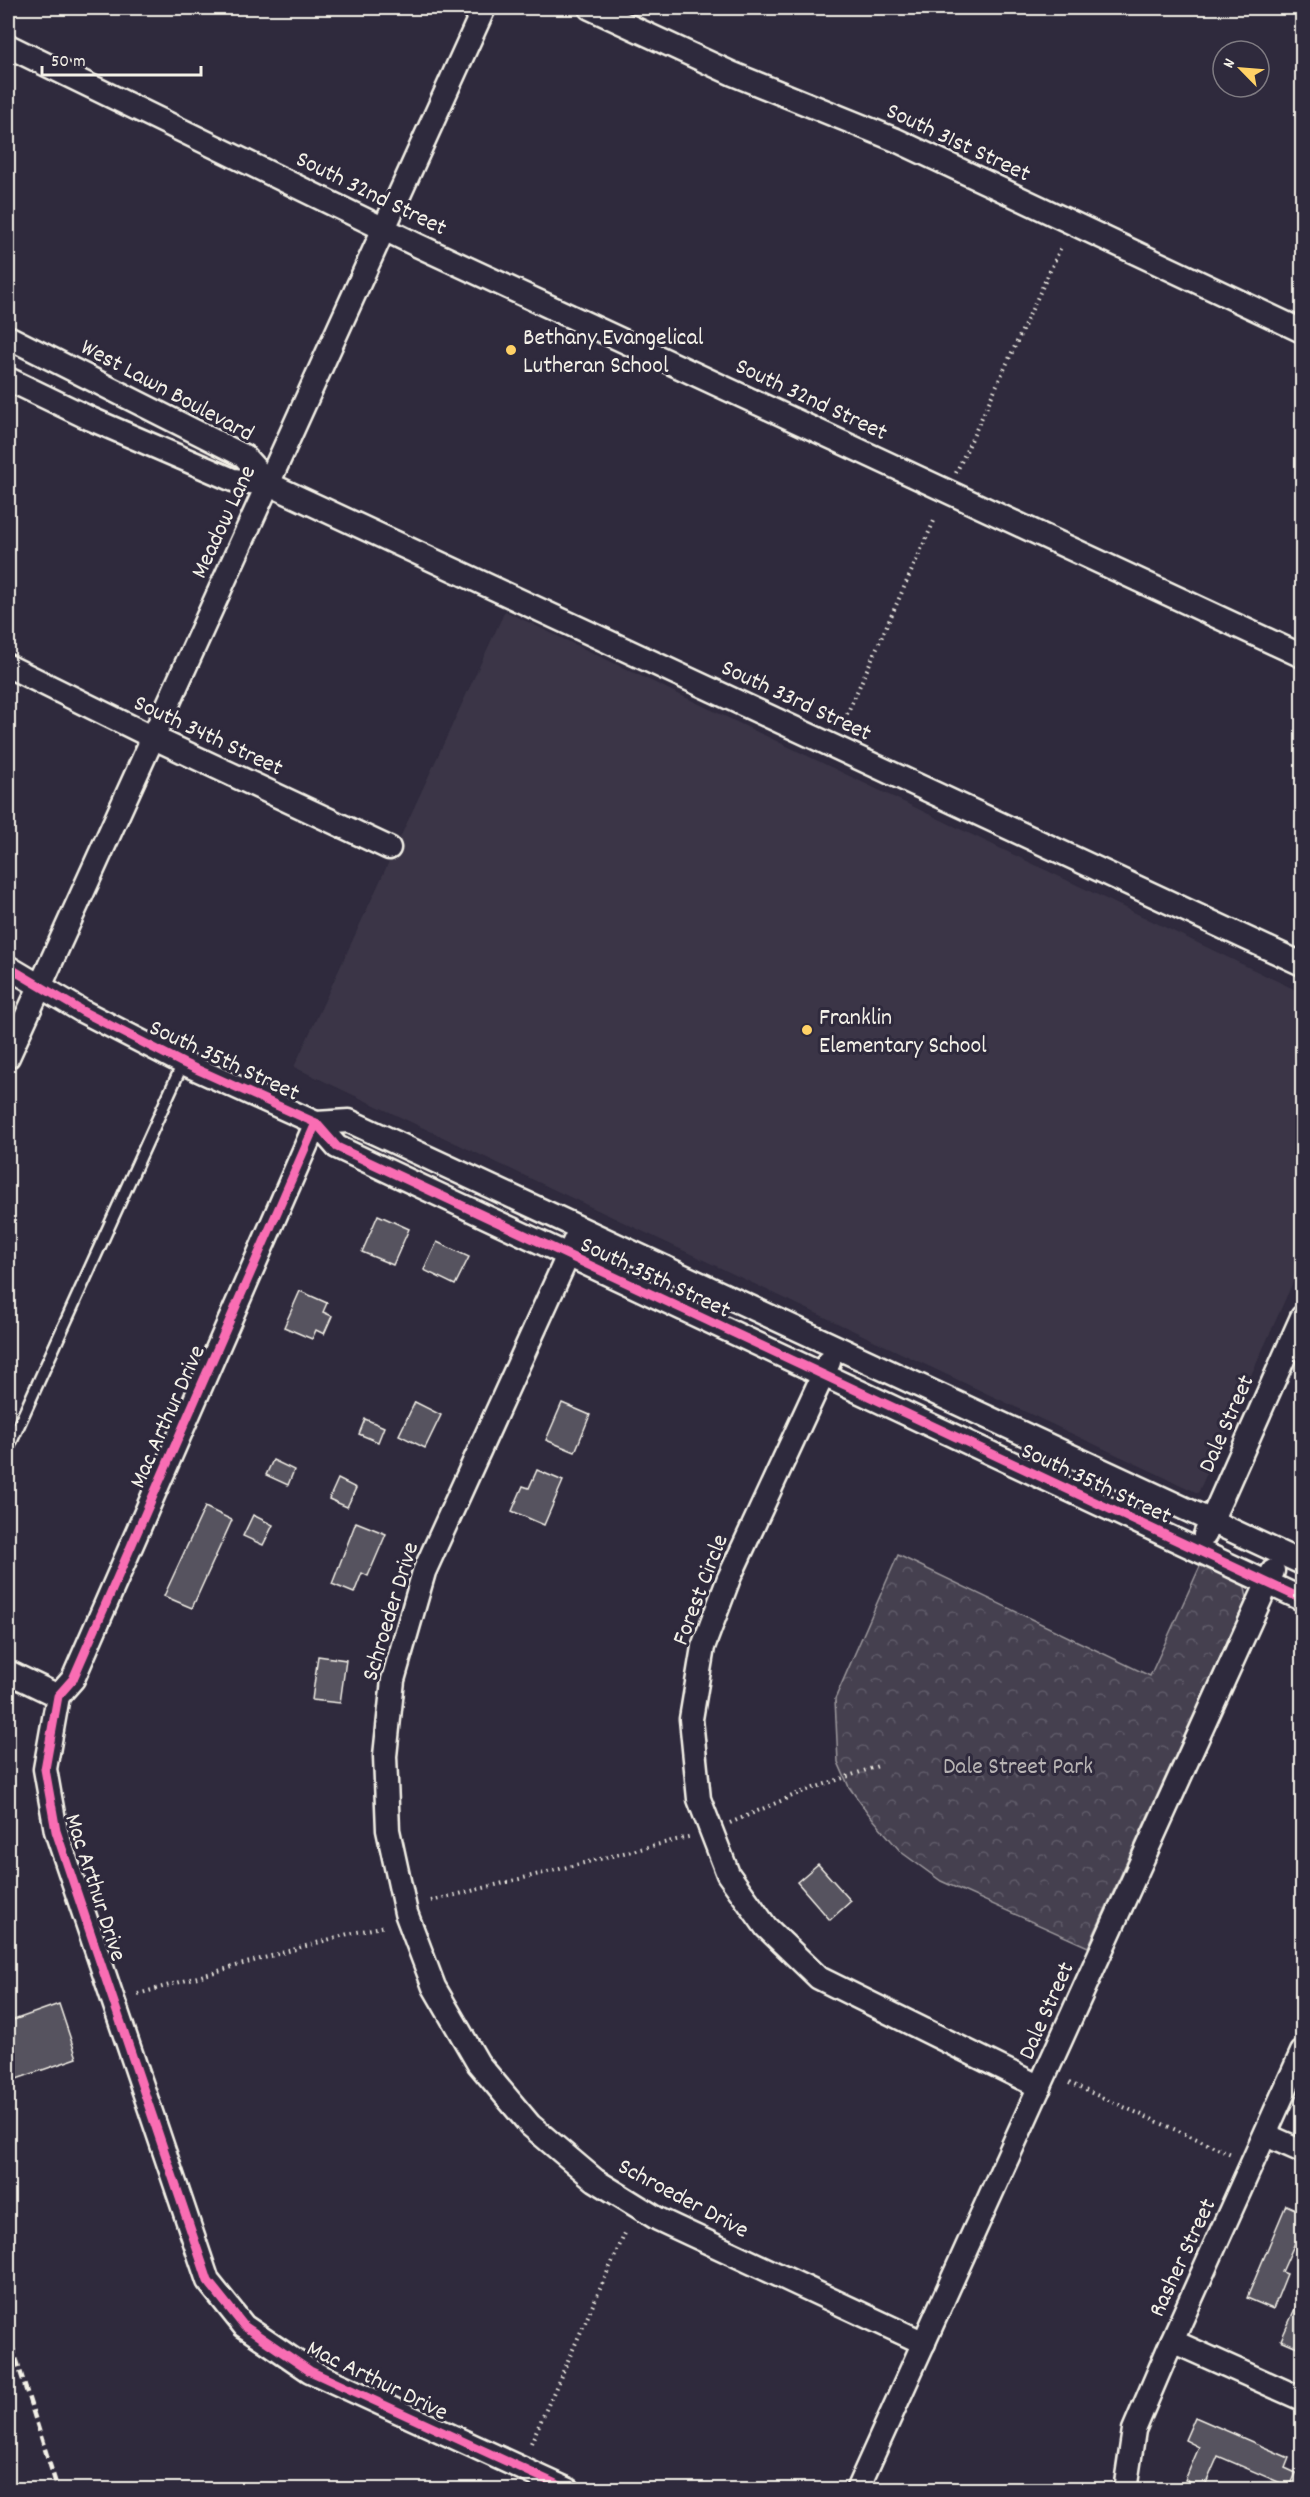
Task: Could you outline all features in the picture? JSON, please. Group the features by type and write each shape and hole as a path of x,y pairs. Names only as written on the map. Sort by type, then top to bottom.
{"street":[{"name":"Meadow Lane","path":"8,1057 484,8"},
{"name":"South 31st Street","path":"590,8 733,74 896,140 1302,331"},
{"name":"South 32nd Street","path":"8,46 384,229 1302,656"},
{"name":"West Lawn Boulevard","path":"8,337 244,456 269,484"},
{"name":"West Lawn Boulevard","path":"8,379 91,419 233,480 269,484"},
{"name":"South 33rd Street","path":"269,484 1302,964"},
{"name":"South 34th Street","path":"8,666 152,737 389,848"},
{"name":"South 35th Street","path":"8,967 39,987 183,1063 316,1123 337,1147 1302,1599"},
{"name":"South 35th Street","path":"316,1123 349,1121 1302,1563"},
{"name":"Mac Arthur Drive","path":"316,1123 73,1679 58,1696 45,1769 56,1832 208,2281 244,2326 310,2372 569,2490"},
{"name":"Schroeder Drive","path":"580,1228 569,1257 424,1572 393,1680 385,1756 388,1830 406,1913 434,1988 478,2063 530,2125 595,2180 658,2219 924,2343"},
{"name":"Dale Street","path":"1198,1551 1302,1317"},
{"name":"Forest Circle","path":"836,1347 729,1578 703,1647 692,1719 699,1799 728,1874 766,1927 819,1978 1040,2087"},
{"name":"Dale Street","path":"857,2490 1281,1554"},
{"path":"8,1672 58,1696"},
{"name":"Rasher Street","path":"1125,2490 1134,2430 1302,2052"},
{"path":"1266,2135 1302,2151"},
{"path":"1172,2341 1302,2399"}],"lane":[{"path":"8,1449 183,1063"}],"path":[{"path":"956,474 1061,248"},
{"path":"842,725 934,521"},
{"path":"430,1901 711,1831 799,1793 881,1765"},
{"path":"138,1994 319,1942 386,1926"},
{"path":"1069,2083 1231,2154"},
{"path":"531,2442 626,2231"}],"shaded area":[{"name":"Franklin Elementary School","path":"505,611 1302,993 1302,1262 1198,1493 294,1067"}],"green space":[{"name":"Dale Street Park","path":"898,1555 1150,1676 1202,1562 1244,1583 1247,1598 1088,1947 941,1881 901,1852 849,1787 838,1762 835,1699"}],"building":[{"path":"378,1215 409,1229 393,1265 362,1252"},
{"path":"437,1242 469,1257 455,1285 424,1270"},
{"path":"300,1291 327,1303 323,1312 332,1316 324,1334 316,1330 312,1339 284,1327"},
{"path":"415,1402 441,1415 425,1448 399,1435"},
{"path":"562,1403 590,1415 575,1452 546,1440"},
{"path":"365,1419 384,1427 378,1442 359,1434"},
{"path":"273,1460 294,1470 288,1485 266,1475"},
{"path":"537,1470 563,1481 544,1525 512,1511 523,1486 529,1488"},
{"path":"338,1479 356,1488 347,1507 329,1499"},
{"path":"205,1507 232,1520 192,1608 164,1596"},
{"path":"253,1515 273,1525 263,1545 243,1536"},
{"path":"356,1522 386,1534 368,1576 362,1573 354,1593 332,1584"},
{"path":"318,1656 346,1660 340,1703 312,1700"},
{"path":"818,1864 851,1901 830,1920 797,1882"},
{"path":"59,2004 77,2058 8,2082 8,2022"},
{"path":"1286,2205 1302,2212 1302,2227 1282,2272 1287,2274 1273,2309 1247,2298"},
{"path":"1302,2293 1302,2349 1281,2340"},
{"path":"1195,2417 1289,2458 1285,2468 1296,2473 1290,2487 1218,2456 1204,2488 1185,2480 1199,2447 1185,2440"}],"railway":[{"path":"8,2333 58,2490"}],"cycle path":[{"path":"8,967 82,1011 183,1063 316,1123 337,1147 1302,1599"},
{"path":"316,1123 73,1679 58,1696 45,1769 56,1831 208,2281 244,2326 310,2371 569,2490"}],"place":[{"name":"Bethany Evangelical Lutheran School","path":"511,350"},
{"name":"Franklin Elementary School","path":"807,1030"}]}
